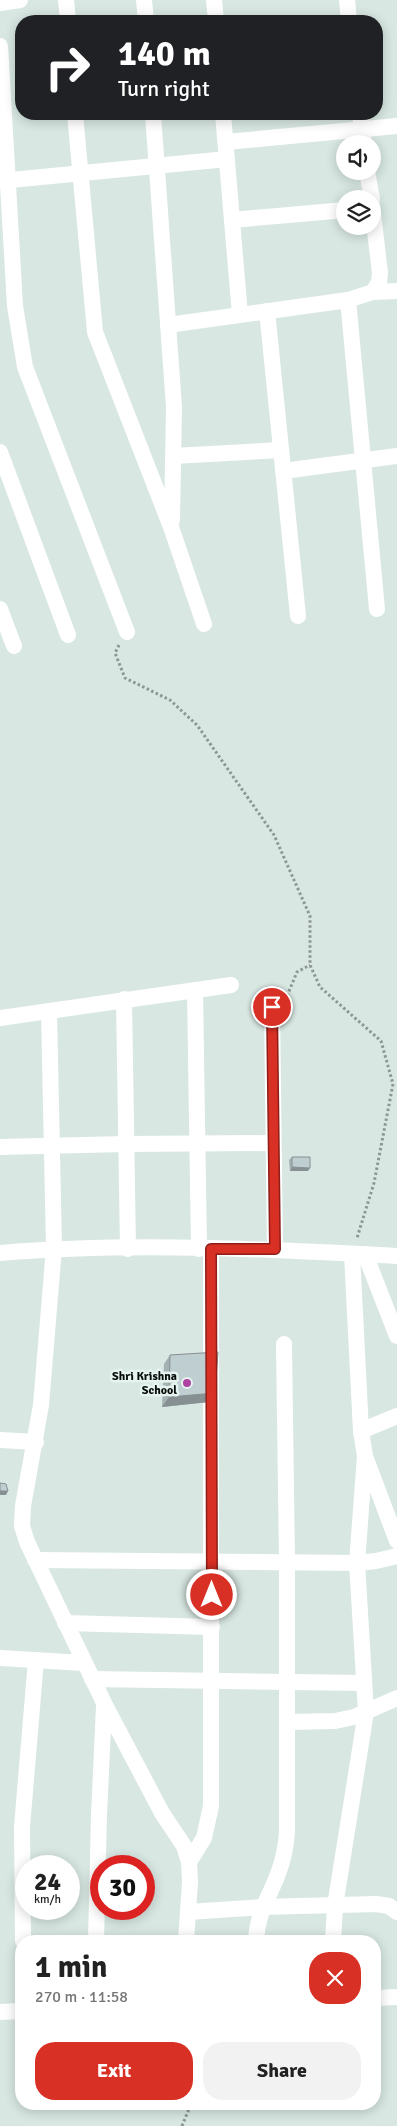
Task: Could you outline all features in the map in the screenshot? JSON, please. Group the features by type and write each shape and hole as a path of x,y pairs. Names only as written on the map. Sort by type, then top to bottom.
{"street":[{"path":"0,3 20,0"},
{"path":"66,0 67,15"},
{"path":"144,0 145,15"},
{"path":"214,0 215,15"},
{"path":"346,0 348,15"},
{"path":"0,46 4,180 15,306 25,367 128,632"},
{"path":"75,120 95,332 171,527 204,624"},
{"path":"153,120 174,407 171,527"},
{"path":"224,120 240,315"},
{"path":"361,120 363,135"},
{"path":"369,135 397,126"},
{"path":"226,142 336,138"},
{"path":"4,180 79,175 227,159"},
{"path":"232,220 336,211"},
{"path":"373,292 379,282 380,258 377,235"},
{"path":"168,325 348,300 373,292 397,291"},
{"path":"348,300 377,609"},
{"path":"267,311 298,616"},
{"path":"173,456 281,450"},
{"path":"0,452 68,636"},
{"path":"283,471 397,456"},
{"path":"0,609 14,646"},
{"path":"0,1018 231,985"},
{"path":"189,1862 204,1838 211,1806 212,1681 212,1562 205,1249 198,1144 195,990"},
{"path":"124,999 128,1249"},
{"path":"272,1007 275,1249"},
{"path":"49,1011 54,1248 41,1405 36,1442 23,1506 22,1526 35,1560 105,1705 162,1813 184,1846 189,1862 186,1935"},
{"path":"0,1147 273,1143"},
{"path":"0,1253 54,1248 275,1249 397,1256"},
{"path":"358,1254 397,1336"},
{"path":"333,1935 335,1906 366,1712 357,1563 365,1456 362,1431 358,1254"},
{"path":"256,1935 256,1926 262,1907 280,1870 287,1832 287,1563 284,1344"},
{"path":"362,1431 397,1416"},
{"path":"0,1440 36,1442"},
{"path":"365,1456 397,1542"},
{"path":"35,1560 357,1563 397,1556"},
{"path":"65,1623 212,1627"},
{"path":"0,1658 84,1663"},
{"path":"23,1935 22,1827 36,1660"},
{"path":"92,1679 364,1683"},
{"path":"287,1722 335,1721 396,1703"},
{"path":"96,1935 99,1815 105,1705"},
{"path":"188,1912 262,1907 376,1904 389,1906 397,1912"},
{"path":"381,1998 397,1997"},
{"path":"0,2012 15,2011"}],"path":[{"path":"128,632 114,653 125,678 170,700 197,725 274,835 310,916 310,965 320,987 380,1041 393,1084 358,1254"},
{"path":"272,1007 287,996 297,972 310,965"},
{"path":"182,2126 188,2110"}],"building":[{"path":"292,1157 310,1157 310,1168 292,1167"},
{"name":"Shri Krishna School","path":"218,1352 215,1393 169,1397 170,1355"},
{"path":"0,1483 6,1484 8,1491 0,1491"}],"place":[{"name":"Shri Krishna School","path":"187,1383"}],"route":[{"path":"212,1595 211,1249 275,1249 272,1007"}]}
